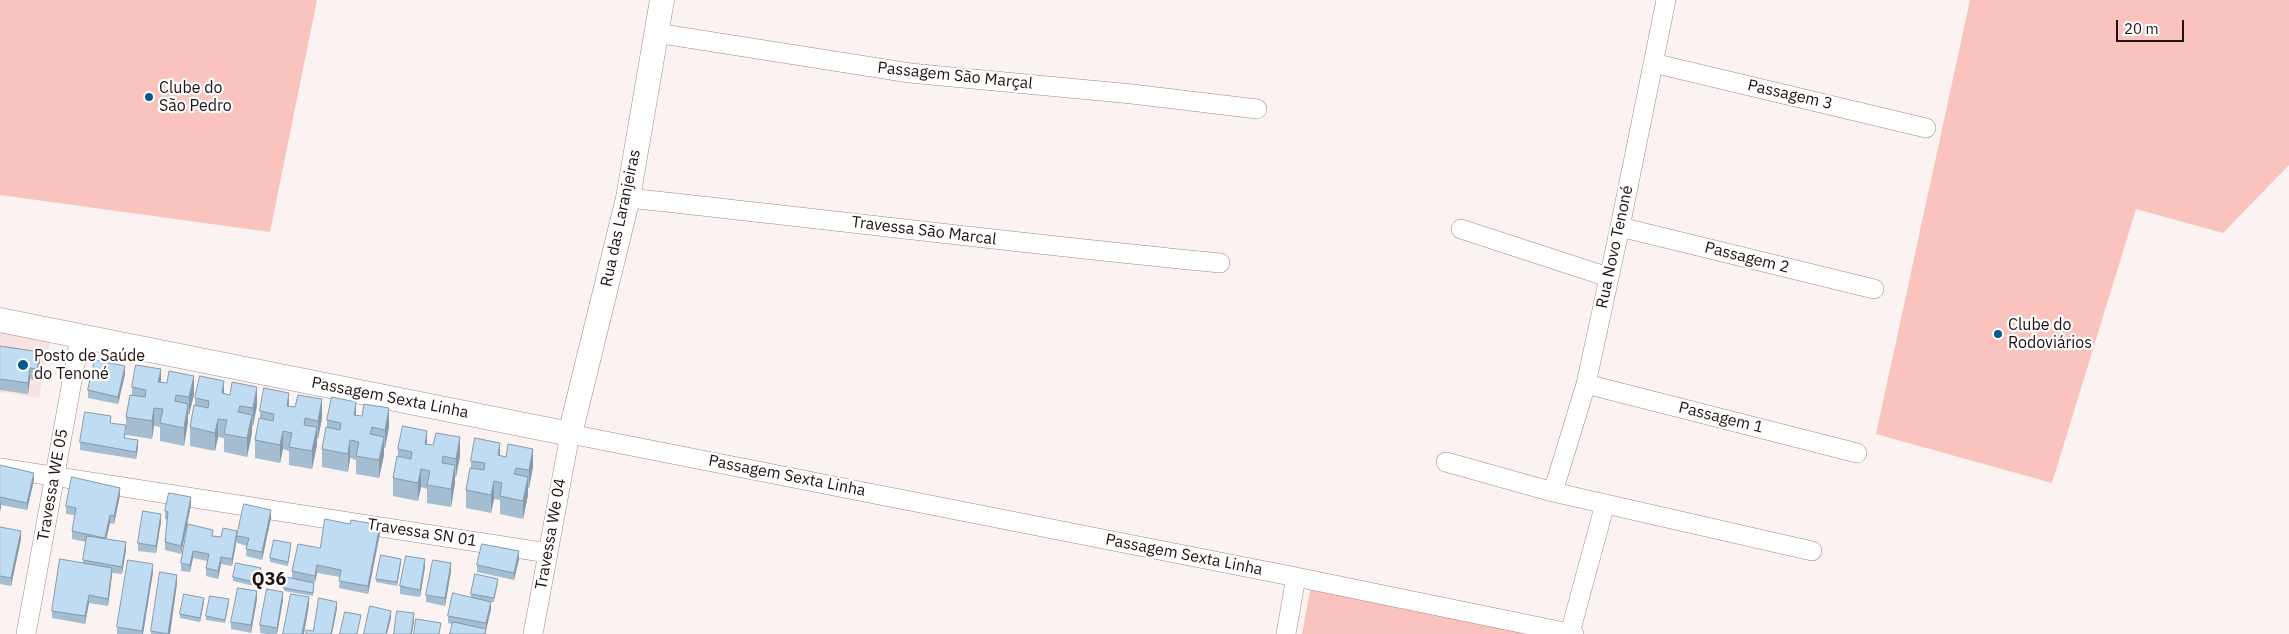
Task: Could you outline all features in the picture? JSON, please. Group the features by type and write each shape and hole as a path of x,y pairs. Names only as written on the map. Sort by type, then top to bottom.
{"street":[{"name":"Rua das Laranjeiras","path":"570,434 628,198 662,0"},
{"name":"Rua Novo Tenoné","path":"1553,492 1586,384 1666,0"},
{"name":"Passagem São Marçal","path":"656,33 910,73 1256,108"},
{"name":"Passagem 3","path":"1653,62 1926,128"},
{"name":"Travessa São Marcal","path":"628,198 843,221 1030,245 1220,263"},
{"name":"Passagem 2","path":"1620,227 1874,289"},
{"path":"1461,229 1608,277"},
{"name":"Passagem Sexta Linha","path":"0,320 1296,577 1572,634"},
{"name":"Travessa WE 05","path":"26,634 80,337"},
{"name":"Passagem 1","path":"1586,384 1857,453"},
{"name":"Travessa We 04","path":"533,634 570,434"},
{"path":"1446,462 1553,492 1812,550"},
{"name":"Travessa SN 01","path":"0,468 548,553"},
{"path":"1572,634 1605,504"},
{"path":"1286,634 1296,577"}],"shaded area":[{"name":"Clube do São Pedro","path":"0,0 317,0 270,232 0,195"},
{"name":"Clube do Rodoviários","path":"1970,0 2289,0 2289,165 2223,233 2136,209 2052,483 1876,434"},
{"name":"Posto de Saúde do Tenoné","path":"0,327 51,338 39,398 0,392"},
{"path":"1311,586 1537,634 1302,634"}],"building":[{"path":"0,346 40,352 37,369 30,368 28,383 0,379"},
{"path":"95,360 125,366 118,397 88,390"},
{"path":"136,365 161,369 158,382 167,383 169,371 194,376 189,397 176,395 175,401 188,404 184,428 160,423 163,409 154,408 152,421 126,417 130,395 145,397 146,390 132,387"},
{"path":"200,376 224,381 222,393 230,395 232,382 257,387 253,408 240,406 238,412 252,415 247,438 224,434 227,420 218,419 215,433 190,427 194,405 208,408 209,401 195,398"},
{"path":"264,388 289,393 287,406 295,407 298,395 322,399 318,421 305,418 304,425 317,427 312,451 289,447 292,433 283,431 280,445 255,440 259,418 273,421 274,414 260,411"},
{"path":"332,397 356,402 354,415 362,416 364,404 389,408 385,430 372,427 370,434 384,437 379,460 356,456 359,442 350,440 348,454 322,449 326,427 340,430 341,423 327,420"},
{"path":"85,412 111,416 110,423 126,425 124,438 138,440 136,452 80,442"},
{"path":"403,426 427,431 425,444 433,445 436,433 460,437 456,459 443,456 442,463 455,465 451,489 427,485 430,471 421,469 418,483 393,478 397,456 411,459 412,452 398,449"},
{"path":"475,438 500,443 498,455 506,457 508,444 533,449 529,470 516,468 514,474 528,477 523,501 500,496 502,483 494,481 491,495 466,490 470,468 484,470 485,463 471,461"},
{"path":"0,465 34,473 27,503 0,497"},
{"path":"72,477 120,488 114,516 110,515 105,538 72,531 76,508 66,506"},
{"path":"169,493 191,497 181,546 165,542 168,512 165,511"},
{"path":"244,504 271,510 262,552 246,549 249,538 237,536"},
{"path":"143,511 161,514 156,546 138,543"},
{"path":"325,519 350,524 351,520 380,525 368,586 339,581 341,570 317,565 315,576 292,571 298,544 320,548"},
{"path":"188,524 213,530 212,536 221,537 223,528 237,531 232,559 221,557 218,571 206,568 209,554 193,551 190,565 181,563"},
{"path":"0,527 21,531 11,578 0,576"},
{"path":"87,536 126,542 122,567 83,560"},
{"path":"274,540 291,543 288,562 270,558"},
{"path":"482,544 519,551 514,573 477,565"},
{"path":"381,555 401,559 397,582 376,579"},
{"path":"406,556 425,559 420,590 400,586"},
{"path":"60,559 112,568 108,599 89,595 85,616 52,611"},
{"path":"128,560 153,564 142,631 117,627"},
{"path":"433,560 451,563 445,598 426,595"},
{"path":"236,563 261,568 258,583 233,577"},
{"path":"160,572 177,575 168,634 151,631"},
{"path":"475,574 498,579 494,598 471,594"},
{"path":"286,577 314,583 313,593 284,588"},
{"path":"238,588 257,591 251,625 231,622"},
{"path":"267,589 283,592 277,628 260,625"},
{"path":"453,593 491,602 486,623 448,616"},
{"path":"184,594 204,598 200,618 180,614"},
{"path":"291,594 309,597 302,634 283,634"},
{"path":"210,596 229,599 225,620 206,616"},
{"path":"319,598 337,602 331,634 306,634 306,630 313,631"},
{"path":"370,606 391,611 386,634 364,634"},
{"path":"397,611 414,613 411,634 394,634"},
{"path":"345,612 361,615 357,634 340,634"},
{"path":"416,619 441,623 439,634 414,634"},
{"path":"453,622 486,629 485,634 450,634"}],"place":[{"name":"Clube do São Pedro","path":"149,97"},
{"name":"Clube do Rodoviários","path":"1998,334"},
{"name":"Posto de Saúde do Tenoné","path":"23,365"}],"district":[{"name":"Q36","path":"269,580"}]}
